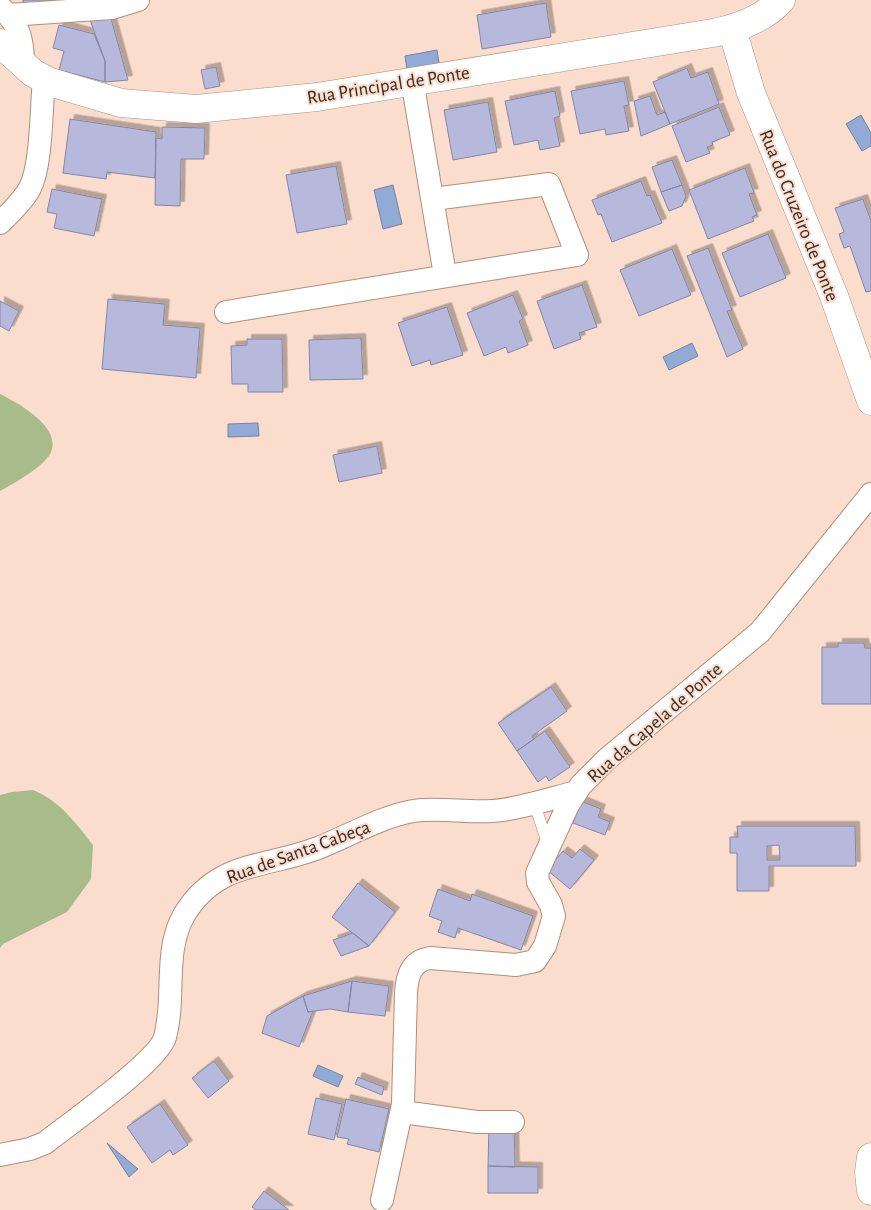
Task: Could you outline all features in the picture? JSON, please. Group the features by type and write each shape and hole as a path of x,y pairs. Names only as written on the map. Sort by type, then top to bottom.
{"street":[{"path":"4,11 112,8 138,0"},
{"name":"Rua Principal de Ponte","path":"0,43 33,72 113,102 186,109 292,100 732,29 762,16 781,0"},
{"path":"0,223 22,200 33,181 36,166 33,72 18,29 4,11"},
{"name":"Rua do Cruzeiro de Ponte","path":"732,29 751,93 834,296 871,401"},
{"path":"412,80 445,275"},
{"path":"226,312 577,255 549,184 433,200"},
{"name":"Rua da Capela de Ponte","path":"402,1112 407,981 412,969 422,960 439,958 516,965 535,960 545,946 554,918 553,908 536,878 548,846 576,792 607,759 760,632 861,517 871,494"},
{"name":"Rua de Santa Cabeça","path":"0,1156 30,1149 45,1143 157,1053 163,1043 166,1031 173,947 177,930 194,901 219,878 242,867 312,850 408,812 424,810 498,811 576,792"},
{"path":"382,1200 402,1112 477,1122 513,1122"},
{"path":"871,1157 869,1172 871,1191"}],"lane":[{"path":"534,803 548,846"}],"green space":[{"path":"0,394 37,418 51,435 53,444 50,454 41,464 0,491"},
{"path":"33,790 59,806 93,845 91,879 67,912 3,944 0,948 0,795"}],"water":[{"path":"437,50 439,63 407,70 405,56"},
{"path":"861,115 871,133 871,146 862,151 846,124"},
{"path":"393,185 402,224 383,229 374,190"},
{"path":"692,343 698,356 669,370 663,357"},
{"path":"258,423 259,436 228,437 228,424"},
{"path":"318,1065 343,1076 338,1087 313,1076"},
{"path":"107,1143 138,1169 129,1177"}],"building":[{"path":"23,0 62,0 61,7 23,4"},
{"path":"546,3 551,37 482,49 477,15"},
{"path":"110,15 128,80 105,82 105,61 90,20"},
{"path":"59,25 94,34 105,61 105,82 59,70 64,51 53,48"},
{"path":"216,67 220,86 205,89 201,70"},
{"path":"687,68 691,78 708,72 719,104 670,124 653,82"},
{"path":"624,81 629,105 624,106 629,131 606,135 605,129 580,134 571,91"},
{"path":"555,91 560,116 554,118 560,146 540,150 538,140 514,145 505,101"},
{"path":"650,96 657,115 665,112 670,124 641,136 634,101"},
{"path":"488,102 497,152 453,160 444,110"},
{"path":"719,107 730,135 712,142 713,145 707,147 710,153 686,162 672,126"},
{"path":"70,119 156,132 155,178 107,172 106,179 63,173"},
{"path":"162,127 205,128 204,159 181,159 180,206 155,205 156,138 162,139"},
{"path":"672,160 682,185 661,192 652,167"},
{"path":"336,166 347,224 297,233 286,175"},
{"path":"745,168 754,193 749,194 757,215 752,217 754,221 708,239 689,190"},
{"path":"641,181 647,196 650,195 662,223 612,242 601,214 598,215 592,200"},
{"path":"682,185 686,196 682,206 669,211 661,192"},
{"path":"52,189 102,199 94,236 54,228 57,214 47,212"},
{"path":"863,199 871,221 871,291 866,292 850,246 844,248 839,234 844,232 835,208"},
{"path":"768,234 786,278 740,297 722,253"},
{"path":"708,248 732,310 727,311 743,349 727,357 687,256"},
{"path":"672,249 691,295 639,316 620,270"},
{"path":"582,285 597,327 579,333 581,339 554,349 537,301"},
{"path":"513,295 523,319 519,321 528,345 508,353 506,347 484,356 467,313"},
{"path":"108,299 165,304 163,325 200,328 196,378 102,369"},
{"path":"0,301 19,311 9,331 0,326"},
{"path":"447,307 463,355 431,365 430,360 412,366 398,323"},
{"path":"361,338 363,379 310,380 309,340"},
{"path":"247,339 282,339 283,392 248,392 248,384 232,384 231,346 247,345"},
{"path":"377,446 382,473 339,482 333,455"},
{"path":"838,643 864,643 865,648 871,648 871,704 822,704 822,647 838,647"},
{"path":"551,687 567,711 532,736 534,739 517,751 498,723"},
{"path":"545,731 570,767 549,781 546,776 538,782 517,751"},
{"path":"581,801 601,809 598,817 610,822 605,835 573,823"},
{"path":"737,826 855,826 856,866 769,866 769,891 737,891 737,853 730,853 730,837 738,837","holes":["779,845 780,860 767,860 767,846"]},
{"path":"580,849 594,860 570,889 547,870 563,851 572,858"},
{"path":"358,883 395,912 369,946 332,917"},
{"path":"438,889 470,901 472,894 533,916 521,950 458,928 455,938 438,932 442,921 429,916"},
{"path":"353,933 369,946 341,956 333,940"},
{"path":"352,981 389,986 385,1016 348,1012"},
{"path":"352,981 348,1012 330,1009 308,1012 303,996"},
{"path":"303,996 308,1012 313,1011 299,1047 262,1033 267,1016"},
{"path":"214,1061 229,1081 208,1098 192,1078"},
{"path":"358,1077 384,1087 382,1095 355,1084"},
{"path":"316,1098 342,1104 334,1140 308,1134"},
{"path":"346,1099 389,1109 379,1152 347,1144 349,1139 337,1137"},
{"path":"160,1104 188,1145 173,1155 170,1150 152,1163 127,1127"},
{"path":"489,1127 514,1127 515,1167 488,1166"},
{"path":"488,1166 538,1167 538,1193 488,1193"},
{"path":"264,1191 289,1210 256,1210 252,1207"}]}
